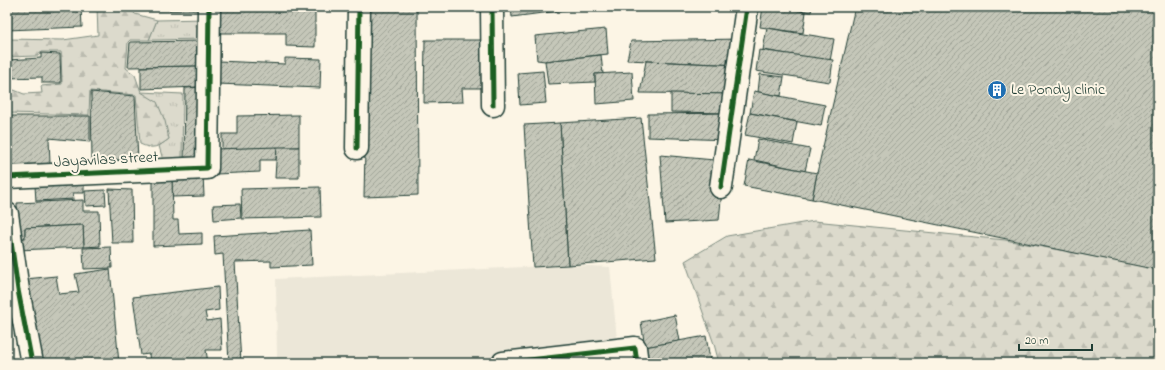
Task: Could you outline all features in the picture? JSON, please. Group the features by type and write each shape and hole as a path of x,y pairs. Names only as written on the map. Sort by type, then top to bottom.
{"street":[{"name":"Jayavilas street","path":"7,177 207,168 209,7"},
{"path":"357,148 358,7"},
{"path":"492,7 493,105"},
{"path":"721,187 747,7"},
{"path":"7,214 13,292 32,363"},
{"path":"504,363 636,356"}],"shaded area":[{"path":"568,265 610,267 618,350 512,363 277,363 276,279"}],"green space":[{"path":"97,7 133,7 133,12 135,14 157,20 149,40 130,40 128,42 126,68 135,75 141,92 157,102 165,121 169,139 158,146 148,147 140,144 136,95 90,91 89,115 7,113 7,92 14,90 24,94 42,93 41,86 62,84 61,52 40,52 38,56 7,57 7,39 63,40 98,35"},
{"path":"207,19 206,39 149,40 157,20"},
{"path":"141,92 183,94 182,161 163,160 159,146 169,139"},
{"path":"814,221 1005,240 1158,268 1158,363 719,363 714,344 685,261 727,236"}],"building":[{"path":"7,7 81,7 82,27 7,30"},
{"path":"135,7 201,7 201,10 135,11"},
{"path":"219,7 315,7 315,47 286,46 286,33 219,33"},
{"path":"368,7 417,7 418,195 364,197"},
{"path":"511,7 589,7 512,17"},
{"path":"763,7 778,7 806,12 803,33 760,27"},
{"path":"779,7 812,7 811,12"},
{"name":"Le Pondy clinic","path":"855,7 1158,7 1158,270 812,199"},
{"path":"767,28 834,39 830,61 763,50"},
{"path":"606,29 608,54 545,61 537,60 535,36"},
{"path":"740,39 739,65 627,60 631,41"},
{"path":"425,40 487,40 487,88 462,88 463,102 424,103"},
{"path":"202,41 201,66 128,67 130,42"},
{"path":"759,50 833,60 830,82 756,71"},
{"path":"41,53 60,54 61,83 42,83 42,77 7,78 7,60 41,58"},
{"path":"601,55 603,74 595,74 595,82 548,84 545,61"},
{"path":"285,58 321,59 320,88 217,84 218,61 285,64"},
{"path":"646,61 739,65 732,94 640,93"},
{"path":"201,66 200,87 141,89 141,67"},
{"path":"543,71 546,103 520,105 518,73"},
{"path":"632,72 634,101 596,104 595,74"},
{"path":"760,74 784,77 781,96 758,92"},
{"path":"203,87 202,161 184,162 185,88"},
{"path":"754,91 825,105 821,126 750,113"},
{"path":"91,92 135,96 138,161 92,161"},
{"path":"671,93 732,94 732,113 671,112"},
{"path":"732,113 728,140 648,137 648,114"},
{"path":"750,113 797,122 793,144 745,135"},
{"path":"299,115 299,147 222,149 222,134 237,134 237,116"},
{"path":"7,116 90,116 90,142 49,138 50,164 8,167"},
{"path":"641,118 656,258 568,265 560,123"},
{"path":"560,123 568,265 533,267 524,125"},
{"path":"758,139 810,149 805,171 754,160"},
{"path":"277,147 276,160 260,160 260,172 216,174 215,149"},
{"path":"277,147 299,147 299,178 275,178"},
{"path":"660,155 725,161 719,220 665,223"},
{"path":"749,160 817,173 812,199 744,186"},
{"path":"203,175 204,196 172,197 172,177"},
{"path":"153,177 172,177 173,220 178,220 179,234 202,233 202,244 153,246"},
{"path":"84,183 84,193 73,193 74,199 36,201 35,186"},
{"path":"320,187 321,217 242,219 241,189"},
{"path":"109,189 132,190 133,243 112,243"},
{"path":"105,190 106,205 86,206 85,191"},
{"path":"83,200 83,211 99,211 100,246 84,247 83,225 25,228 25,238 18,239 17,203"},
{"path":"240,204 241,218 214,220 213,205"},
{"path":"83,225 84,247 18,250 18,239 25,238 25,228"},
{"path":"310,230 312,265 271,267 271,261 235,262 241,363 229,363 223,254 215,255 214,236"},
{"path":"111,247 112,268 84,269 83,248"},
{"path":"110,269 119,363 36,363 25,279 56,276 59,294 79,292 75,274"},
{"path":"218,287 219,310 205,312 207,321 220,319 222,350 206,350 208,363 150,363 149,354 141,355 133,297"},
{"path":"675,315 680,341 645,347 641,322"},
{"path":"706,336 710,360 692,363 648,363 645,347"}],"cycle path":[{"path":"7,177 207,168 209,7"},
{"path":"357,148 359,7"},
{"path":"492,7 493,105"},
{"path":"721,187 747,7"},
{"path":"7,214 18,290 32,363"},
{"path":"503,363 635,348 637,363"}],"place":[{"name":"Le Pondy clinic","path":"997,90"}]}
